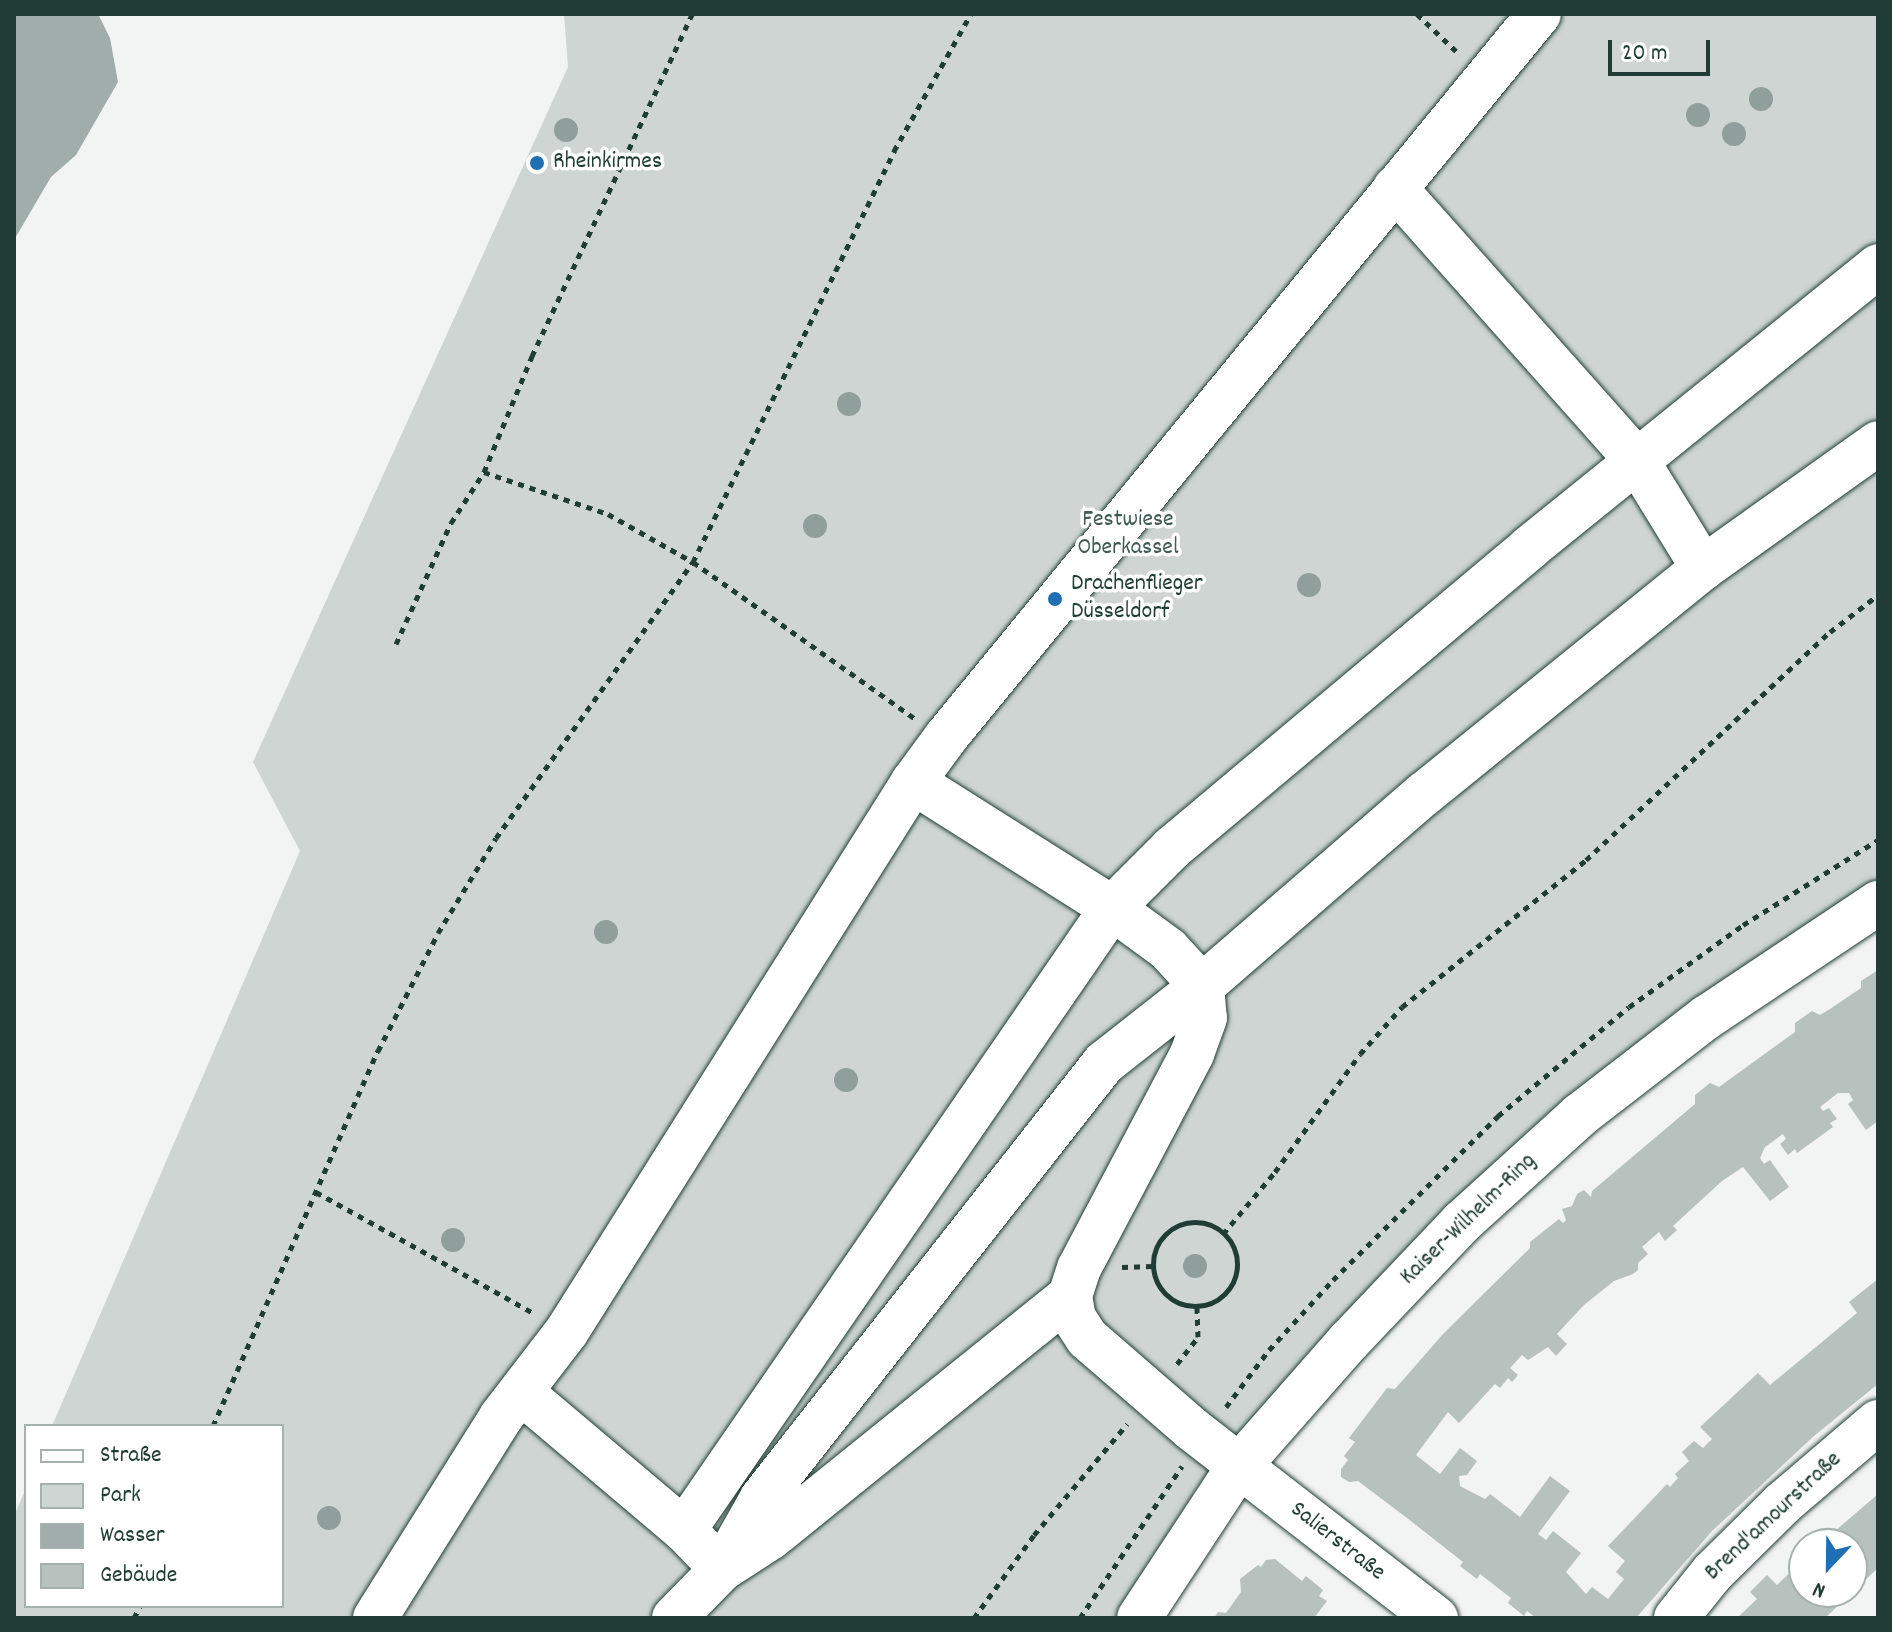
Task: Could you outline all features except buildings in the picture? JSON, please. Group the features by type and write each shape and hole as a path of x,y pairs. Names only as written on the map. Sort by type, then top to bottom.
{"street":[{"path":"375,1618 501,1417 567,1331 913,782 946,737 1539,14"},
{"path":"1395,188 1636,459 1703,568"},
{"path":"684,1530 1112,908 1172,848 1636,459 1878,266"},
{"path":"722,1569 762,1498 1104,1063 1202,986 1424,794 1703,568 1878,443"},
{"path":"674,1618 722,1569 770,1538 1070,1296 1079,1268 1192,1054 1205,1018 1202,986 1168,949 1112,908 913,782"},
{"name":"Kaiser-Wilhelm-Ring","path":"1139,1618 1239,1466 1349,1341 1462,1222 1580,1115 1707,1017 1878,903"},
{"name":"Salierstraße","path":"1070,1296 1074,1318 1087,1338 1239,1466 1436,1618"},
{"path":"522,1393 684,1530 722,1569"},
{"name":"Brend'amourstraße","path":"1676,1618 1712,1573 1783,1503 1878,1422"}],"path":[{"path":"396,644 451,523 484,472 532,356 692,14"},
{"path":"214,1424 378,1051 438,933 496,838 693,562 894,151 971,14"},
{"path":"1417,14 1485,78"},
{"path":"484,472 608,514 693,562 893,705 946,737"},
{"path":"1223,1234 1275,1172 1360,1054 1402,1007 1586,860 1830,632 1878,595"},
{"path":"316,1192 567,1331"},
{"path":"1210,1223 1223,1234 1235,1246 1238,1275 1216,1302 1182,1307 1155,1284 1153,1250 1174,1225 1210,1223"},
{"path":"974,1618 1034,1535 1198,1337 1197,1306"}],"green space":[{"name":"Festwiese Oberkassel","path":"564,14 1878,14 1878,885 1461,1221 1137,1618 14,1618 14,1516 24,1493 24,1608 284,1608 284,1424 53,1424 300,851 253,762 568,67"}],"water":[{"path":"14,14 98,14 110,38 118,82 76,155 51,177 14,240"}],"place":[{"name":"Rheinkirmes","path":"537,163"},
{"name":"Drachenflieger Düsseldorf","path":"1055,599"}]}
